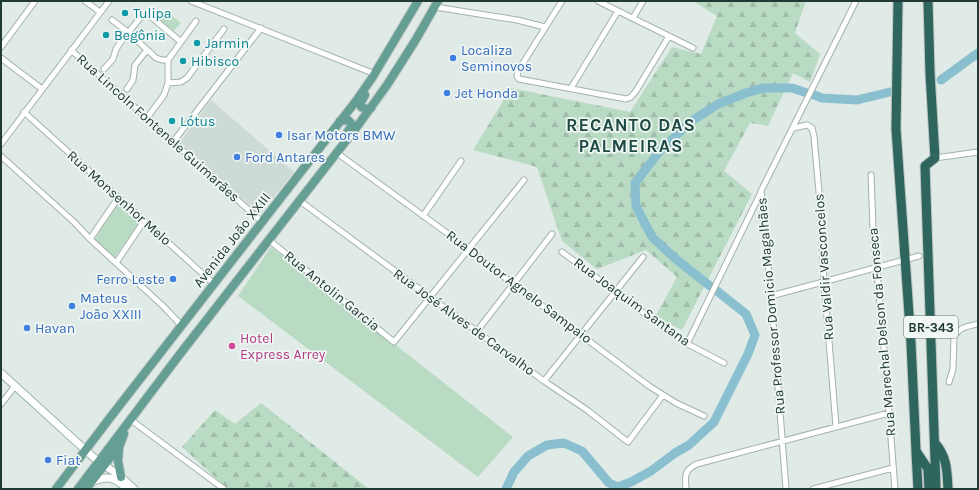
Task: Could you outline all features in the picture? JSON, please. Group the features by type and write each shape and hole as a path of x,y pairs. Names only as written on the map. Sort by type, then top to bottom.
{"highway":[{"name":"BR-343","path":"898,1 896,129 918,489"},
{"path":"928,1 930,73 935,158"},
{"name":"BR-343","path":"935,158 925,166 932,334 936,489"},
{"path":"935,443 942,451 945,460 948,489"},
{"path":"916,451 928,469 929,489"}],"main road":[{"name":"Avenida João XXIII","path":"56,489 374,76 418,1"},
{"name":"Avenida João XXIII","path":"78,489 102,464 129,423 180,354 371,108 415,41 437,4"},
{"path":"371,108 363,108 360,104 374,76"},
{"path":"337,153 340,142 352,126 348,120 340,121"},
{"path":"180,328 183,337 191,340"},
{"path":"167,346 172,345 176,347 180,354"},
{"path":"119,479 118,461 120,445 129,423"},
{"path":"89,486 102,464 120,445"}],"street":[{"path":"1,47 35,1"},
{"path":"85,1 100,12"},
{"path":"1,144 109,1"},
{"path":"192,1 261,28 374,76"},
{"path":"562,1 518,71 517,76 520,79 524,81 571,88 626,99 631,97 636,90 669,36"},
{"path":"598,1 693,48"},
{"path":"633,18 643,1"},
{"name":"Rua Professor Domicio Magalhães","path":"786,489 761,191 794,128 856,1"},
{"path":"437,4 545,27"},
{"path":"571,88 618,11"},
{"path":"104,69 113,58 118,45 141,16 146,14 181,42"},
{"path":"112,20 158,59 168,60"},
{"path":"147,118 164,95 168,83 168,60 196,21"},
{"path":"173,142 261,28"},
{"path":"168,83 181,82 187,78 224,29"},
{"name":"Rua Lincoln Fontenele Guimarães","path":"71,50 262,222"},
{"path":"127,89 133,80 135,65 147,50"},
{"path":"1,58 42,89"},
{"name":"Rua Monsenhor Melo","path":"24,112 214,284"},
{"name":"Rua Valdir Vasconcelos","path":"794,128 807,125 813,130 820,203 824,281 836,426"},
{"path":"935,158 978,152"},
{"name":"Rua Doutor Agnelo Sampaio","path":"337,153 469,249 513,284 649,386 676,403 704,416"},
{"path":"1,156 163,306 180,328"},
{"path":"423,216 461,161"},
{"name":"Rua Marechal Delson da Fonseca","path":"872,175 873,228 895,489"},
{"path":"431,297 524,180"},
{"path":"687,344 761,191"},
{"path":"90,239 118,198"},
{"name":"Rua José Alves de Carvalho","path":"300,201 544,381 587,410 628,442 663,395"},
{"path":"116,263 144,221"},
{"path":"477,331 552,234"},
{"name":"Rua Antolin Garcia","path":"269,240 394,342 431,297"},
{"name":"Rua Joaquim Santana","path":"562,252 672,334 687,344 724,363"},
{"path":"771,296 919,256"},
{"path":"544,381 643,257"},
{"path":"949,382 953,369 953,342 956,333 962,328 978,324"},
{"path":"932,334 956,333"},
{"path":"1,373 86,451 119,479 134,489"},
{"path":"1,404 15,386"},
{"path":"686,489 685,479 687,471 690,467 697,464 888,413"},
{"path":"129,423 224,489"},
{"path":"813,489 893,468"},
{"path":"89,486 103,478 112,478 119,479 127,489"}],"shaded area":[{"name":"Ford Antares","path":"211,100 294,172 260,214 180,142"}],"green space":[{"path":"693,1 806,1 795,33 820,54 810,82 793,73 768,126 750,123 724,171 752,194 682,330 655,317 677,277 646,250 597,269 562,241 537,167 473,150 511,88 630,112 672,47 701,54 717,16"},
{"path":"166,11 181,23 174,31 160,20"},
{"path":"119,202 140,222 114,258 94,240"},
{"path":"271,247 513,437 478,477 238,296"},
{"path":"261,403 369,489 228,489 182,447 215,410 235,424"}],"waterway":[{"path":"941,80 978,53"},
{"path":"710,286 677,260 652,237 636,206 635,183 659,152 690,122 718,104 763,88 792,88 807,93"},
{"path":"814,95 822,98 857,100 890,92"},
{"path":"506,489 514,472 528,456 547,445 564,443 582,451 609,483 618,487 651,471 675,453 689,445 714,422 748,354 755,335 746,314 717,291"}],"place":[{"name":"Tulipa","path":"125,13"},
{"name":"Begônia","path":"106,35"},
{"name":"Jarmin","path":"197,43"},
{"name":"Localiza Seminovos","path":"453,58"},
{"name":"Hibisco","path":"183,61"},
{"name":"Jet Honda","path":"447,93"},
{"name":"Lótus","path":"172,121"},
{"name":"Isar Motors BMW","path":"279,135"},
{"name":"Ford Antares","path":"237,157"},
{"name":"Ferro Leste","path":"173,279"},
{"name":"Mateus João XXIII","path":"72,306"},
{"name":"Havan","path":"27,328"},
{"name":"Hotel Express Arrey","path":"232,346"},
{"name":"Fiat","path":"48,460"}],"district":[{"name":"RECANTO DAS PALMEIRAS","path":"631,135"}]}
